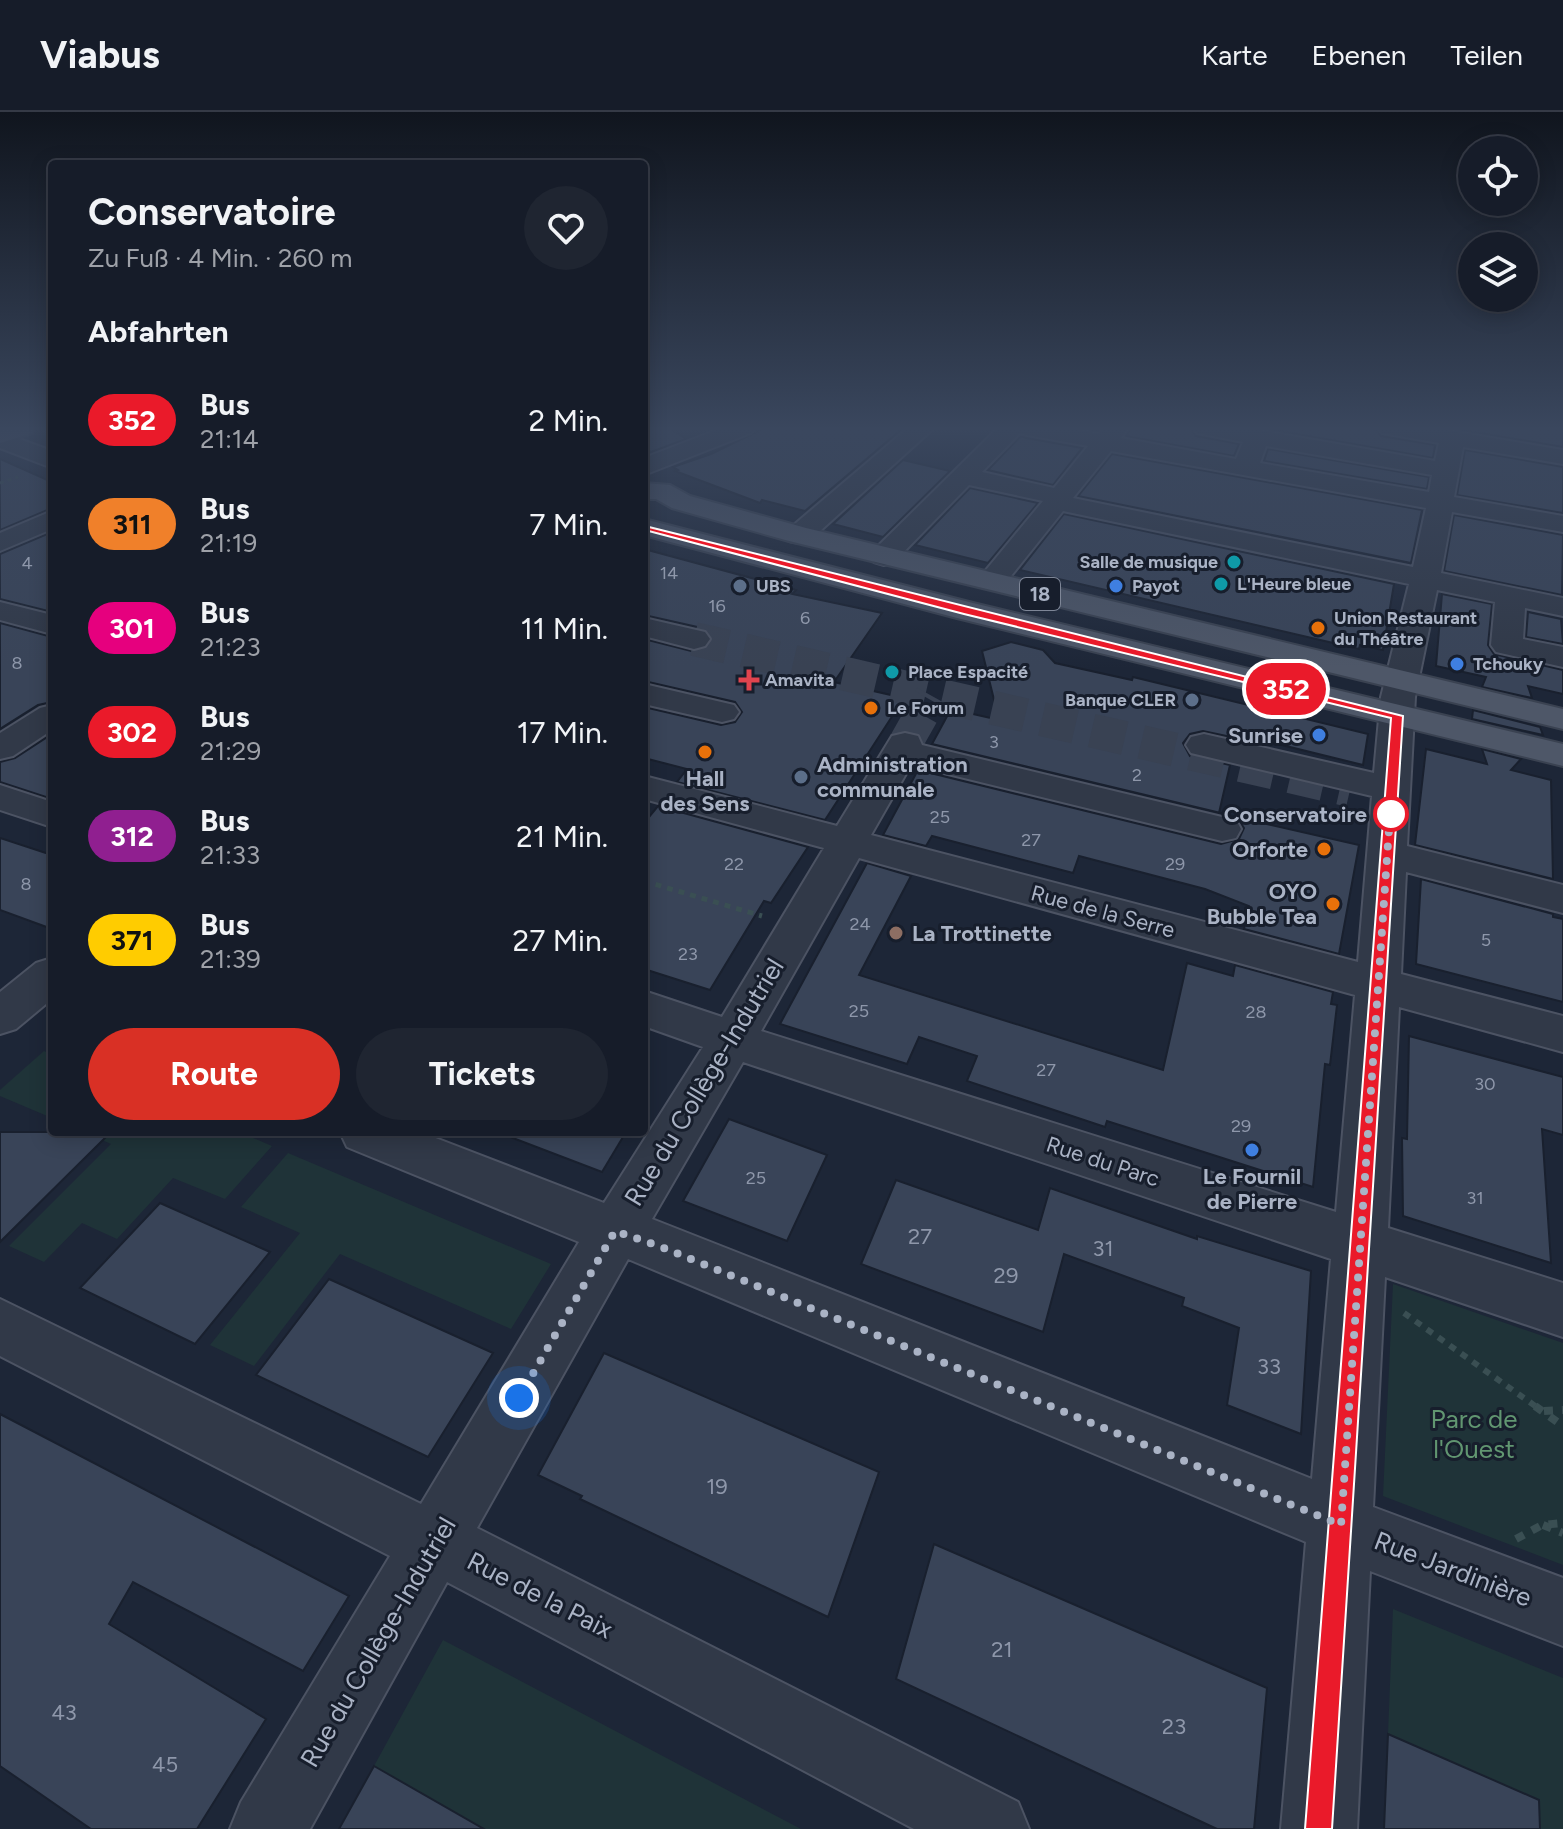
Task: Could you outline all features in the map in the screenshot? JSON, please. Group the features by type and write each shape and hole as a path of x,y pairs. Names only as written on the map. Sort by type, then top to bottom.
{"main road":[{"name":"18","path":"648,525 672,515 669,508"},
{"name":"18","path":"707,508 799,535 890,550 1398,699 1563,755"},
{"name":"18","path":"648,528 968,611 1398,699 1563,719"}],"street":[{"path":"799,535 830,508"},
{"path":"890,550 931,508"},
{"path":"1001,570 1051,508"},
{"path":"1096,508 1563,607"},
{"path":"1319,1829 1398,699 1439,508"},
{"path":"1474,508 1563,524"},
{"path":"6,540 48,521"},
{"path":"6,540 48,546"},
{"path":"1511,597 1507,645 1563,657"},
{"path":"0,611 48,624"},
{"path":"648,628 686,637 648,667"},
{"path":"648,695 722,712"},
{"path":"0,748 48,718"},
{"path":"1204,745 1392,789"},
{"name":"Rue du Collège-Indutriel","path":"268,1829 615,1231 902,748 1222,829"},
{"name":"Rue de la Serre","path":"648,788 1563,1034"},
{"path":"0,797 48,814"},
{"path":"1388,854 1563,899"},
{"name":"Rue du Parc","path":"648,1009 1563,1310"},
{"name":"Rue Jardinière","path":"375,1136 659,1246 1376,1541 1563,1612"},
{"name":"Rue de la Paix","path":"0,1326 501,1573 991,1829"}],"path":[{"path":"648,882 769,918"},
{"path":"1392,1305 1563,1426"},
{"path":"1542,1411 1563,1410"},
{"path":"1501,1547 1542,1525 1563,1523"},
{"path":"1542,1525 1563,1533"}],"green space":[{"path":"44,1051 48,1053 48,1116 0,1096 0,1090"},
{"path":"93,1136 248,1136 272,1146 225,1199 173,1178 117,1239 82,1223 44,1262 9,1246 111,1144"},
{"path":"288,1153 551,1264 511,1329 340,1254 254,1366 210,1345 300,1233 241,1207"},
{"name":"Parc de l'Ouest","path":"1393,1284 1563,1343 1563,1565 1383,1496"},
{"path":"1393,1609 1563,1678 1563,1829 1540,1829 1538,1800 1388,1734"},
{"path":"443,1640 801,1829 484,1829 374,1766"}],"building":[{"path":"0,508 48,508 48,510 0,530"},
{"path":"850,508 912,508 883,537 833,524"},
{"path":"951,508 1034,508 988,563 915,545"},
{"path":"1138,508 1422,510 1411,563"},
{"path":"1534,508 1563,508 1563,513"},
{"path":"1064,514 1394,584 1383,650 1360,645 1359,649 1020,570"},
{"path":"1454,515 1563,535 1562,595 1444,571"},
{"path":"48,534 48,611 0,599 0,554"},
{"path":"648,550 796,590 792,594 882,613 834,682 904,698 825,820 677,782 687,769 648,759 648,708 721,725 735,722 742,712 735,702 648,682 648,640 695,652 707,648 713,639 706,629 648,616"},
{"path":"1442,594 1492,604 1488,645 1494,654 1563,670 1563,694 1528,686 1532,698 1482,687 1486,677 1436,666"},
{"path":"1528,612 1561,619 1563,644 1526,637"},
{"path":"0,623 48,636 48,703 38,705 0,729"},
{"path":"1011,642 1043,650 1055,663 1132,680 1133,677 1368,734 1363,765 1237,734 1236,738 1203,731 1190,734 1183,743 1190,756 1230,765 1219,813 932,744 951,709 999,720 982,651"},
{"path":"1473,710 1540,727 1543,735 1472,719"},
{"path":"48,737 48,798 0,782 0,762 15,758"},
{"path":"1426,749 1487,764 1482,749 1521,759 1511,770 1551,780 1553,879 1415,845"},
{"path":"918,770 1221,844 1239,839 1244,828 1237,817 1359,845 1339,954 1244,929 1249,906 1205,889 1079,856 1073,873 932,836 926,846 883,835"},
{"path":"658,806 808,847 771,903 764,901 710,990 648,970 648,818"},
{"path":"0,838 48,854 48,928 0,910"},
{"path":"867,863 911,876 859,975 1163,1070 1187,963 1233,976 1235,965 1333,992 1331,1004 1337,1005 1330,1065 1325,1064 1313,1187 1107,1121 1105,1127 967,1081 977,1056 919,1037 907,1064 780,1024"},
{"path":"1421,879 1563,919 1563,1002 1416,964"},
{"path":"1409,1036 1563,1077 1563,1135 1542,1129 1551,1263 1403,1216 1402,1138 1407,1139"},
{"path":"729,1119 827,1155 787,1241 683,1201"},
{"path":"0,1132 107,1136 0,1242"},
{"path":"508,1136 624,1136 602,1172"},
{"path":"896,1180 1038,1230 1050,1188 1197,1239 1197,1236 1311,1271 1301,1434 1227,1405 1239,1328 1182,1306 1184,1298 1064,1254 1043,1332 861,1264"},
{"path":"160,1203 270,1252 195,1344 80,1288"},
{"path":"329,1279 493,1353 428,1457 256,1375"},
{"path":"604,1353 879,1472 828,1617 580,1499 582,1496 538,1475"},
{"path":"0,1414 349,1596 303,1671 133,1582 109,1624 266,1719 197,1829 91,1829 0,1766"},
{"path":"934,1544 1267,1688 1254,1829 1217,1829 896,1679"},
{"path":"1388,1734 1539,1800 1540,1829 1384,1829"},
{"path":"374,1766 484,1829 339,1829"}],"tunnel":[{"path":"694,639 1350,790"},
{"path":"905,744 932,696"}],"bus line":[{"name":"352","path":"648,528 968,611 1397,716 1319,1829"}],"place":[{"name":"Salle de musique","path":"1234,562"},
{"name":"L'Heure bleue","path":"1221,584"},
{"name":"UBS","path":"740,586"},
{"name":"Payot","path":"1116,586"},
{"name":"Union Restaurant du Théâtre","path":"1318,628"},
{"name":"Tchouky","path":"1457,664"},
{"name":"Place Espacité","path":"892,672"},
{"name":"Amavita","path":"749,680"},
{"name":"Banque CLER","path":"1192,700"},
{"name":"Le Forum","path":"871,708"},
{"name":"Sunrise","path":"1319,735"},
{"name":"Hall des Sens","path":"705,752"},
{"name":"Administration communale","path":"801,777"},
{"name":"Conservatoire","path":"1391,814"},
{"name":"Orforte","path":"1324,849"},
{"name":"OYO Bubble Tea","path":"1333,904"},
{"name":"La Trottinette","path":"896,933"},
{"name":"Le Fournil de Pierre","path":"1252,1150"}],"route":[{"path":"519,1398 615,1231 659,1246 1341,1525 1391,800 1391,814"}]}
